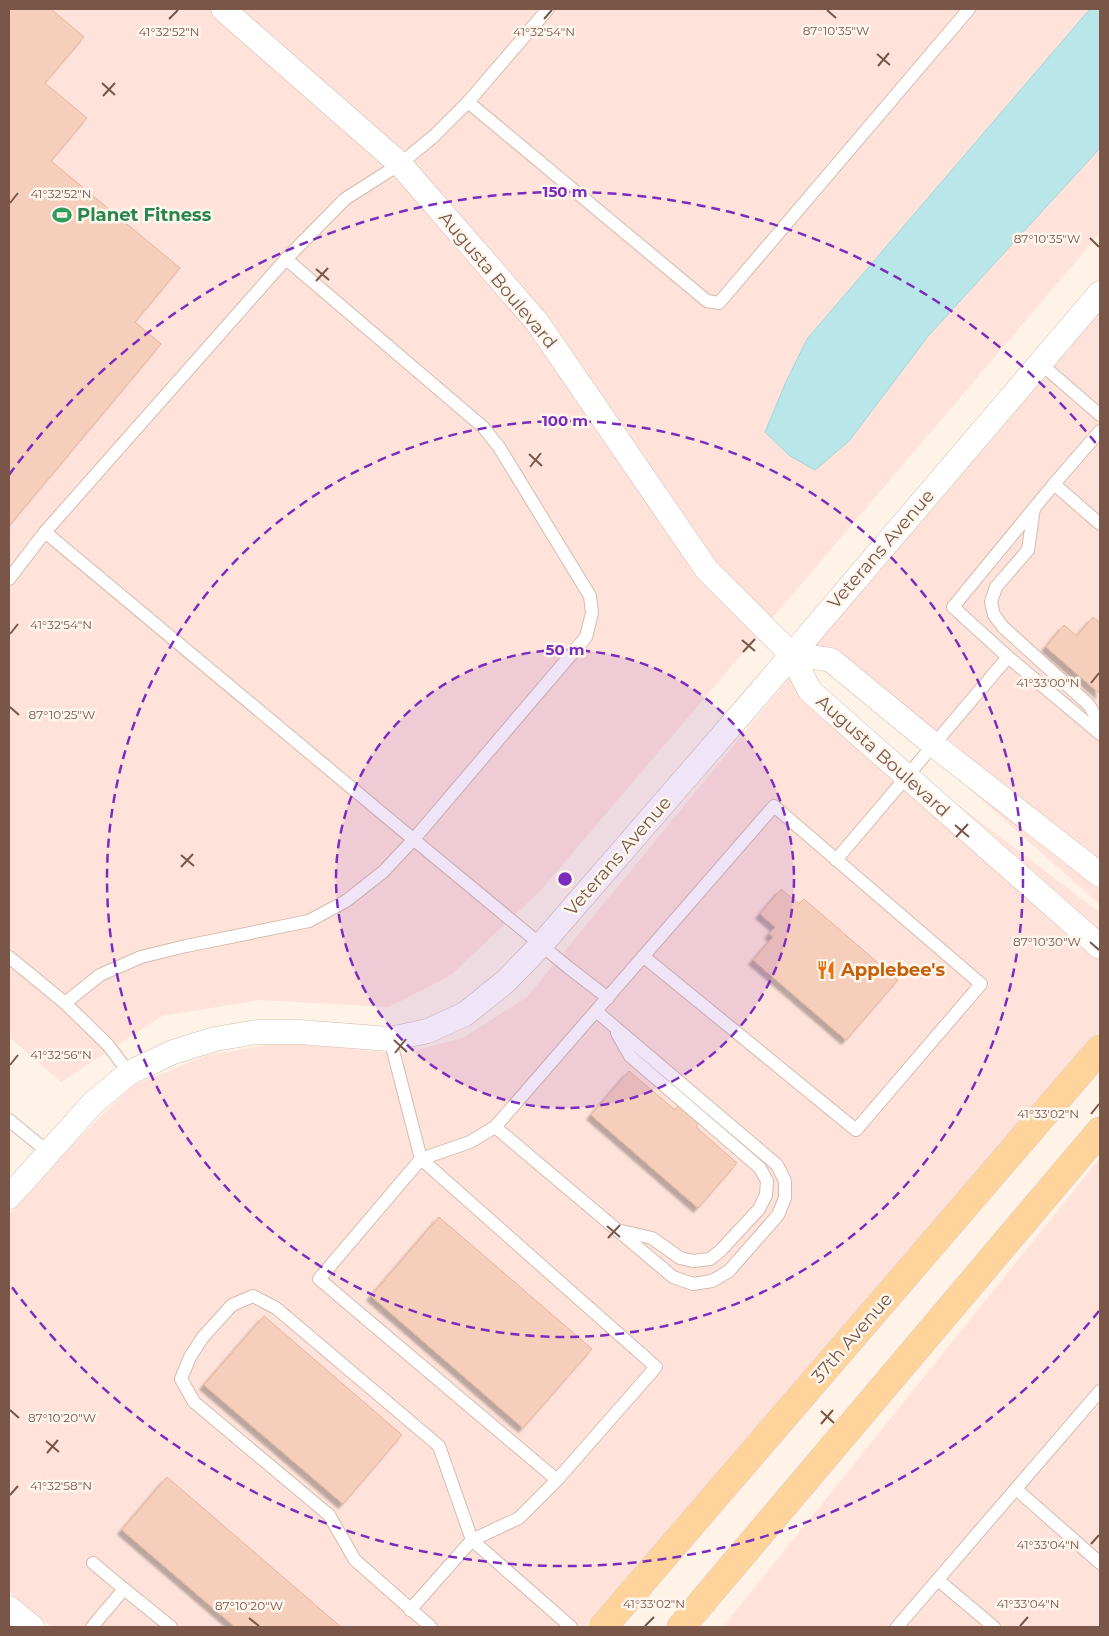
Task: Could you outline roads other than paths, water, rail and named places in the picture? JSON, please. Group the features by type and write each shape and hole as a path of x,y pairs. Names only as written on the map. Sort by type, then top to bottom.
{"main road":[{"name":"37th Avenue","path":"603,1627 1100,1049"},
{"path":"681,1627 1100,1131"}],"street":[{"name":"Augusta Boulevard","path":"223,9 400,164 537,322 708,570 790,654 810,691 1100,947"},
{"name":"Veterans Avenue","path":"9,1197 93,1103 129,1072 173,1052 215,1040 257,1032 299,1032 390,1039 428,1031 465,1014 506,982 541,945 761,691 790,654 1100,294"},
{"name":"Augusta Boulevard","path":"790,654 831,660 934,745 1100,875"},
{"path":"9,1608 32,1627"}],"lane":[{"path":"9,579 45,532 286,259 345,199 400,164 434,136 468,102 548,9"},
{"path":"468,102 707,301 719,303 968,9"},
{"path":"65,1003 100,975 141,957 309,921 346,902 383,872 414,839 586,637 592,613 590,596 499,447 483,427 286,259"},
{"path":"1040,363 1100,415"},
{"path":"1100,431 952,607 1100,734"},
{"path":"1054,484 1100,524"},
{"path":"1034,508 1028,550 996,587 992,602 994,615 1003,627 1089,705 1100,724"},
{"path":"45,532 541,945 608,998"},
{"path":"836,860 1008,657"},
{"path":"556,1480 319,1279 421,1159 470,1142 495,1128 643,956 774,806 981,984 856,1130 643,956"},
{"path":"9,957 65,1003 108,1045 129,1072"},
{"path":"495,1128 673,1277 693,1284 712,1281 728,1271 778,1215 785,1198 785,1181 776,1165 596,1011"},
{"path":"613,1026 630,1056 760,1168 766,1182 766,1195 759,1208 710,1259 693,1261 680,1258 652,1238 614,1229"},
{"path":"390,1039 421,1159 656,1367 556,1480 519,1518 472,1540 410,1610"},
{"path":"9,1120 48,1152"},
{"path":"431,1627 355,1560 329,1515 194,1402 181,1379 190,1356 203,1337 232,1305 253,1296 276,1308 439,1446 472,1540 571,1627"},
{"path":"897,1627 1100,1391"},
{"path":"1016,1489 1100,1563"},
{"path":"93,1563 171,1627"},
{"path":"938,1580 994,1627"},
{"path":"92,1627 124,1589"}],"water":[{"path":"1090,9 1100,9 1100,148 929,335 849,441 815,470 790,456 765,432 807,339"}],"place":[{"name":"Planet Fitness","path":"62,215"},
{"name":"Applebee's","path":"826,970"}]}
